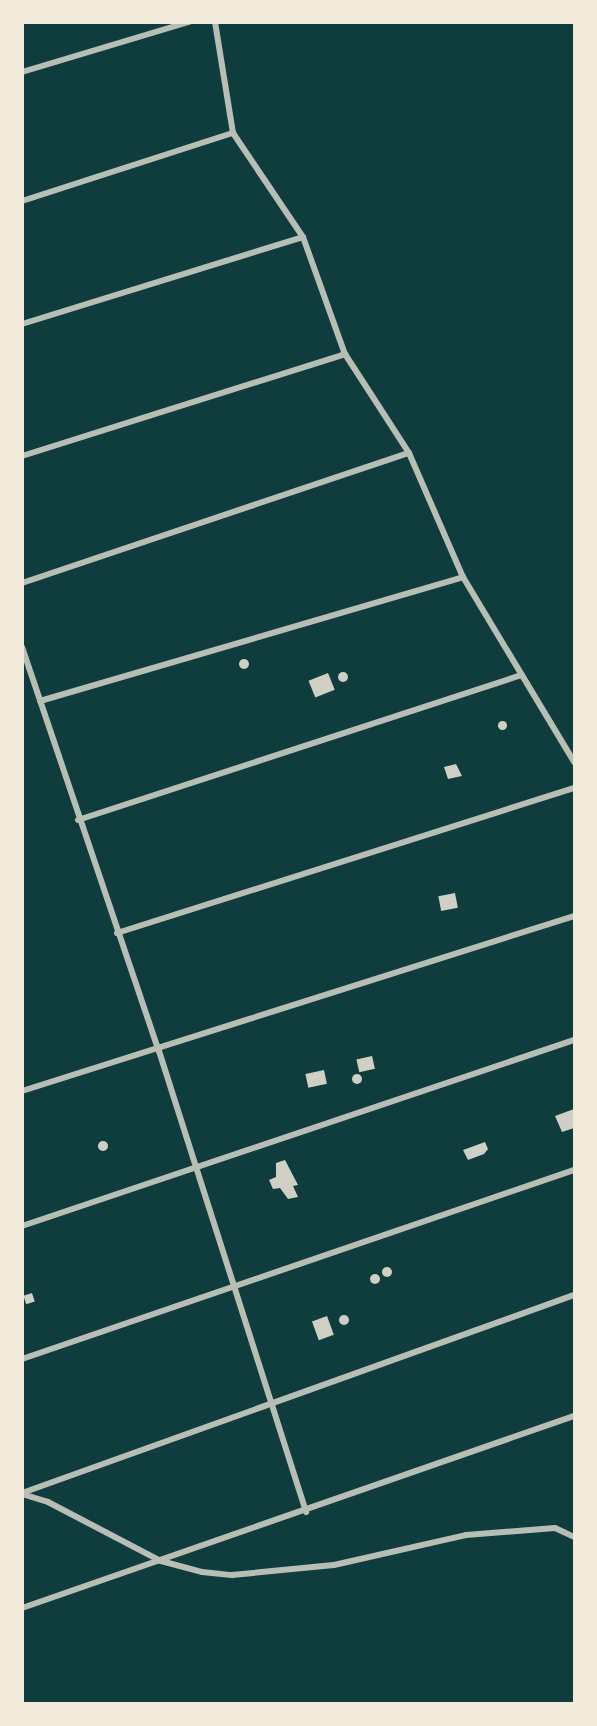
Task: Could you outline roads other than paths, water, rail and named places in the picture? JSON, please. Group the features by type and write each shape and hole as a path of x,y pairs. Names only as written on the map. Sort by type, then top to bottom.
{"street":[{"path":"22,72 189,22"},
{"path":"215,22 233,133 303,237 345,354 409,453 463,577 574,762"},
{"path":"22,201 233,133"},
{"path":"22,324 303,237"},
{"path":"22,456 345,354"},
{"path":"22,584 409,453"},
{"path":"40,701 463,577"},
{"path":"22,647 78,820 159,1051 194,1169 306,1512"},
{"path":"78,820 522,675"},
{"path":"117,933 574,788"},
{"path":"22,1091 159,1051 574,916"},
{"path":"22,1226 574,1040"},
{"path":"22,1359 233,1289 574,1170"},
{"path":"22,1494 270,1401 574,1295"},
{"path":"22,1608 306,1512 574,1416"},
{"path":"22,1494 48,1502 161,1561 202,1572 232,1575 334,1565 466,1535 555,1528 574,1537"}]}
